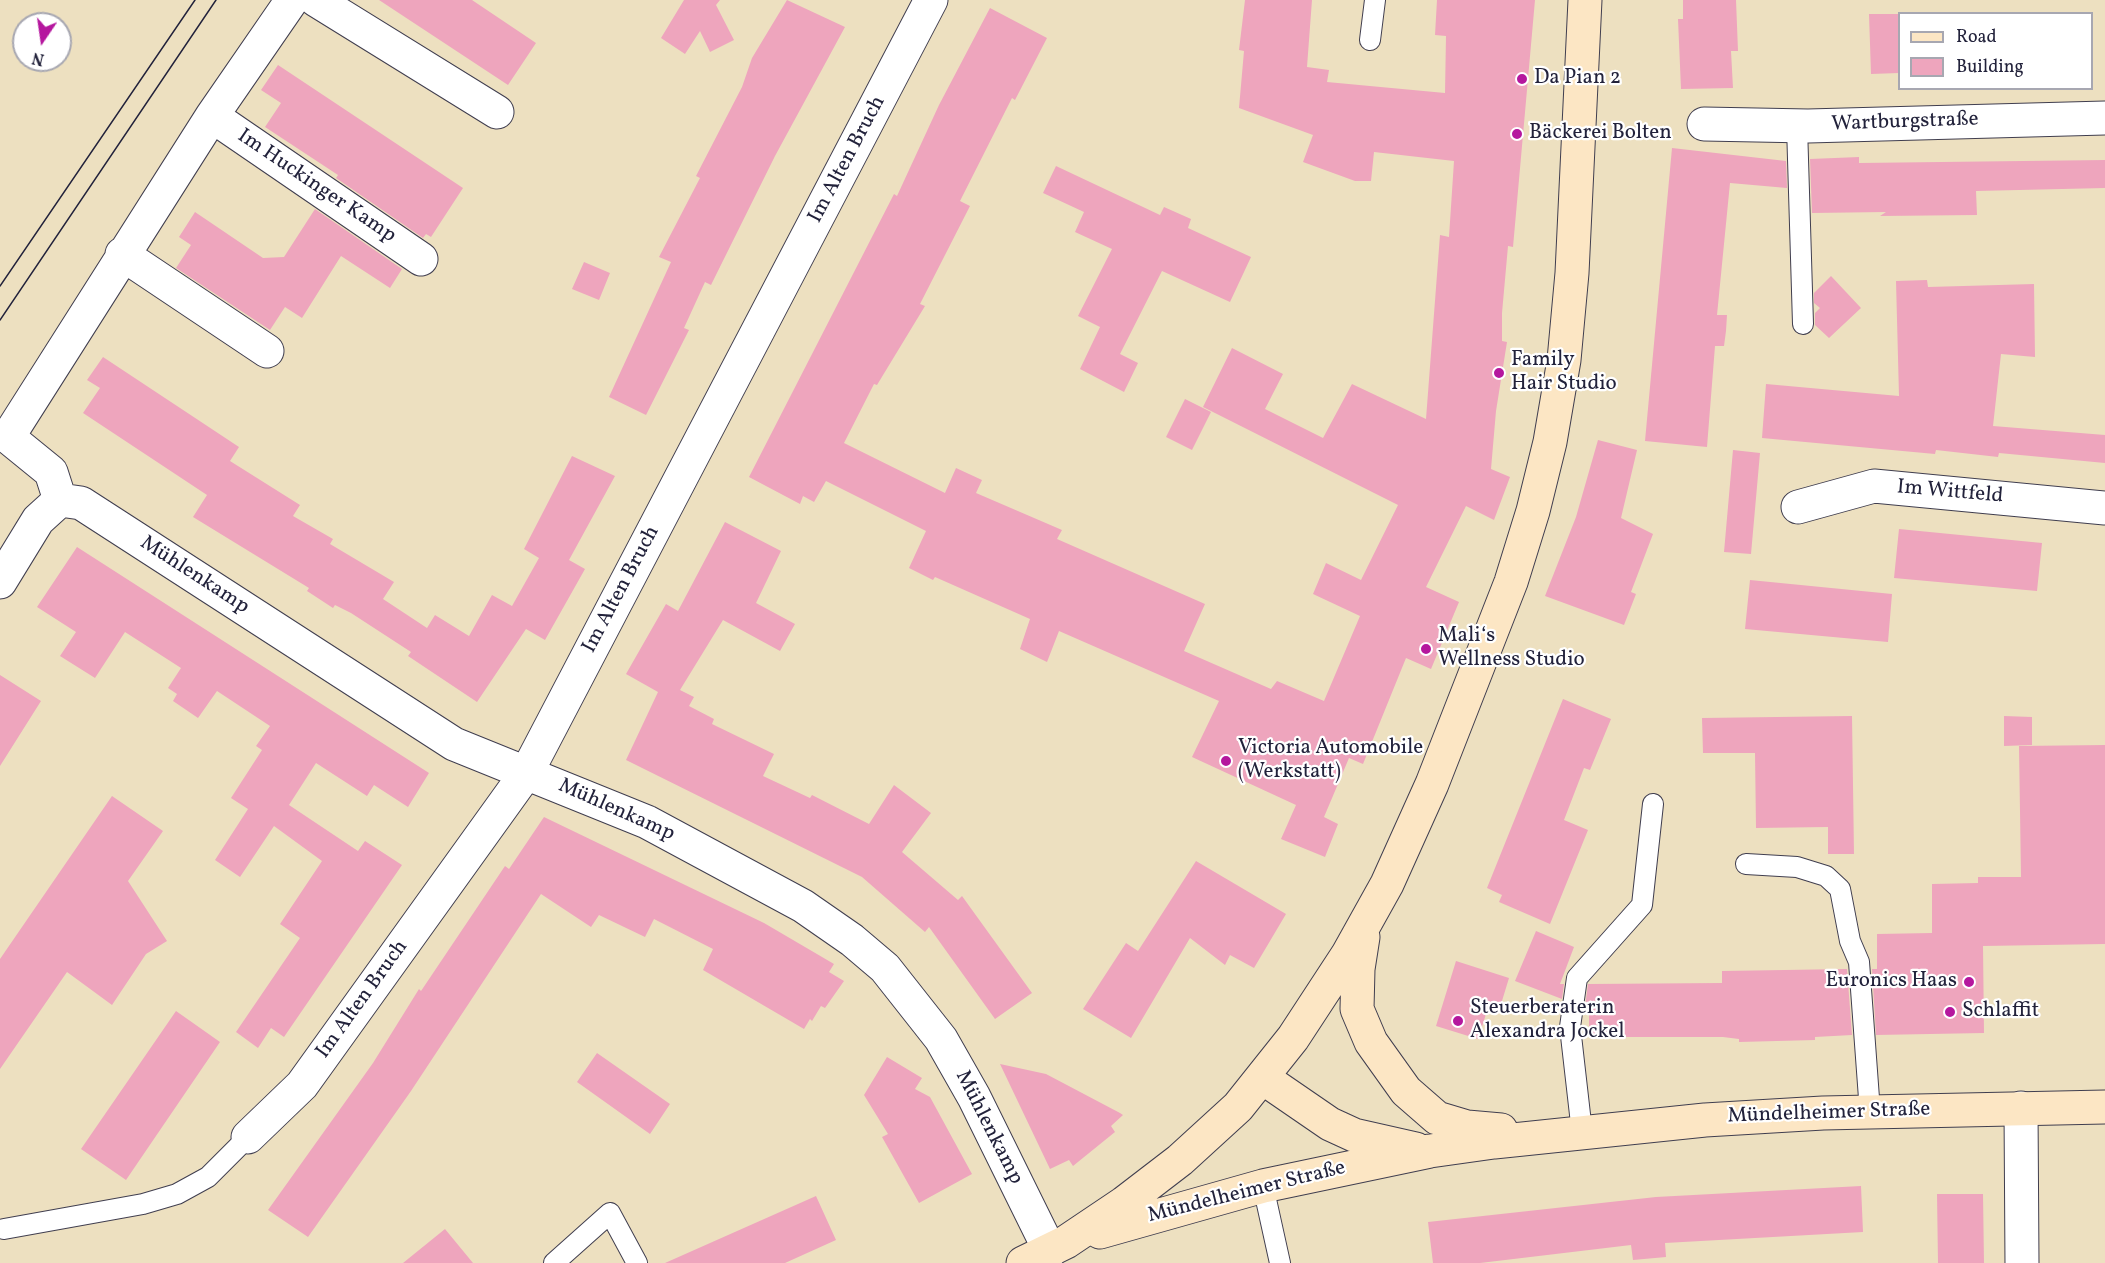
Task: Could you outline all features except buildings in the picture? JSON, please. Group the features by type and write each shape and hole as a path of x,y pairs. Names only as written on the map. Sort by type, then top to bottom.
{"main road":[{"path":"1046,1252 1180,1160 1238,1107 1263,1078 1312,1010 1365,923 1387,884 1432,784 1503,604 1533,511 1547,453 1565,349 1585,0"},
{"name":"Mündelheimer Straße","path":"1365,923 1358,969 1357,1009 1371,1042 1406,1091 1437,1118 1447,1121 1467,1126 1568,1133"},
{"name":"Mündelheimer Straße","path":"1263,1078 1314,1114 1354,1135 1430,1151"},
{"name":"Mündelheimer Straße","path":"1046,1252 1166,1211 1263,1186 1430,1151 1568,1133 1705,1120 1870,1112 2105,1107"}],"street":[{"path":"0,582 38,520 60,500 51,472 8,437 122,254 212,116 292,0"},
{"path":"316,0 497,112"},
{"name":"Im Alten Bruch","path":"248,1137 302,1085 527,771 931,0"},
{"name":"Im Huckinger Kamp","path":"212,116 421,259"},
{"name":"Wartburgstraße","path":"1704,124 1797,126 2105,117"},
{"path":"122,254 267,351"},
{"name":"Im Wittfeld","path":"1798,507 1874,486 2105,508"},
{"name":"Mühlenkamp","path":"60,500 81,503 454,744 527,771 647,822 803,906 852,940 885,968 941,1039 974,1097 1046,1252"},
{"path":"2021,1108 2022,1263"}],"lane":[{"path":"1370,40 1375,0"},
{"path":"1797,126 1803,324"},
{"path":"1568,1133 1570,1027 1577,978 1642,905 1653,804"},
{"path":"1746,864 1797,867 1826,876 1840,889 1850,941 1859,962 1870,1112"},
{"path":"4,1229 143,1204 177,1194 208,1178 248,1137"},
{"path":"1263,1186 1280,1263"},
{"path":"554,1263 610,1213 637,1263"}],"tram line":[{"path":"0,286 195,0"},
{"path":"0,320 216,0"}],"place":[{"name":"Da Pian 2","path":"1522,79"},
{"name":"Bäckerei Bolten","path":"1517,134"},
{"name":"Family Hair Studio","path":"1499,373"},
{"name":"Mali‘s Wellness Studio","path":"1426,649"},
{"name":"Victoria Automobile (Werkstatt)","path":"1226,761"},
{"name":"Euronics Haas","path":"1969,982"},
{"name":"Schlaffit","path":"1950,1012"},
{"name":"Steuerberaterin Alexandra Jockel","path":"1458,1021"}]}
